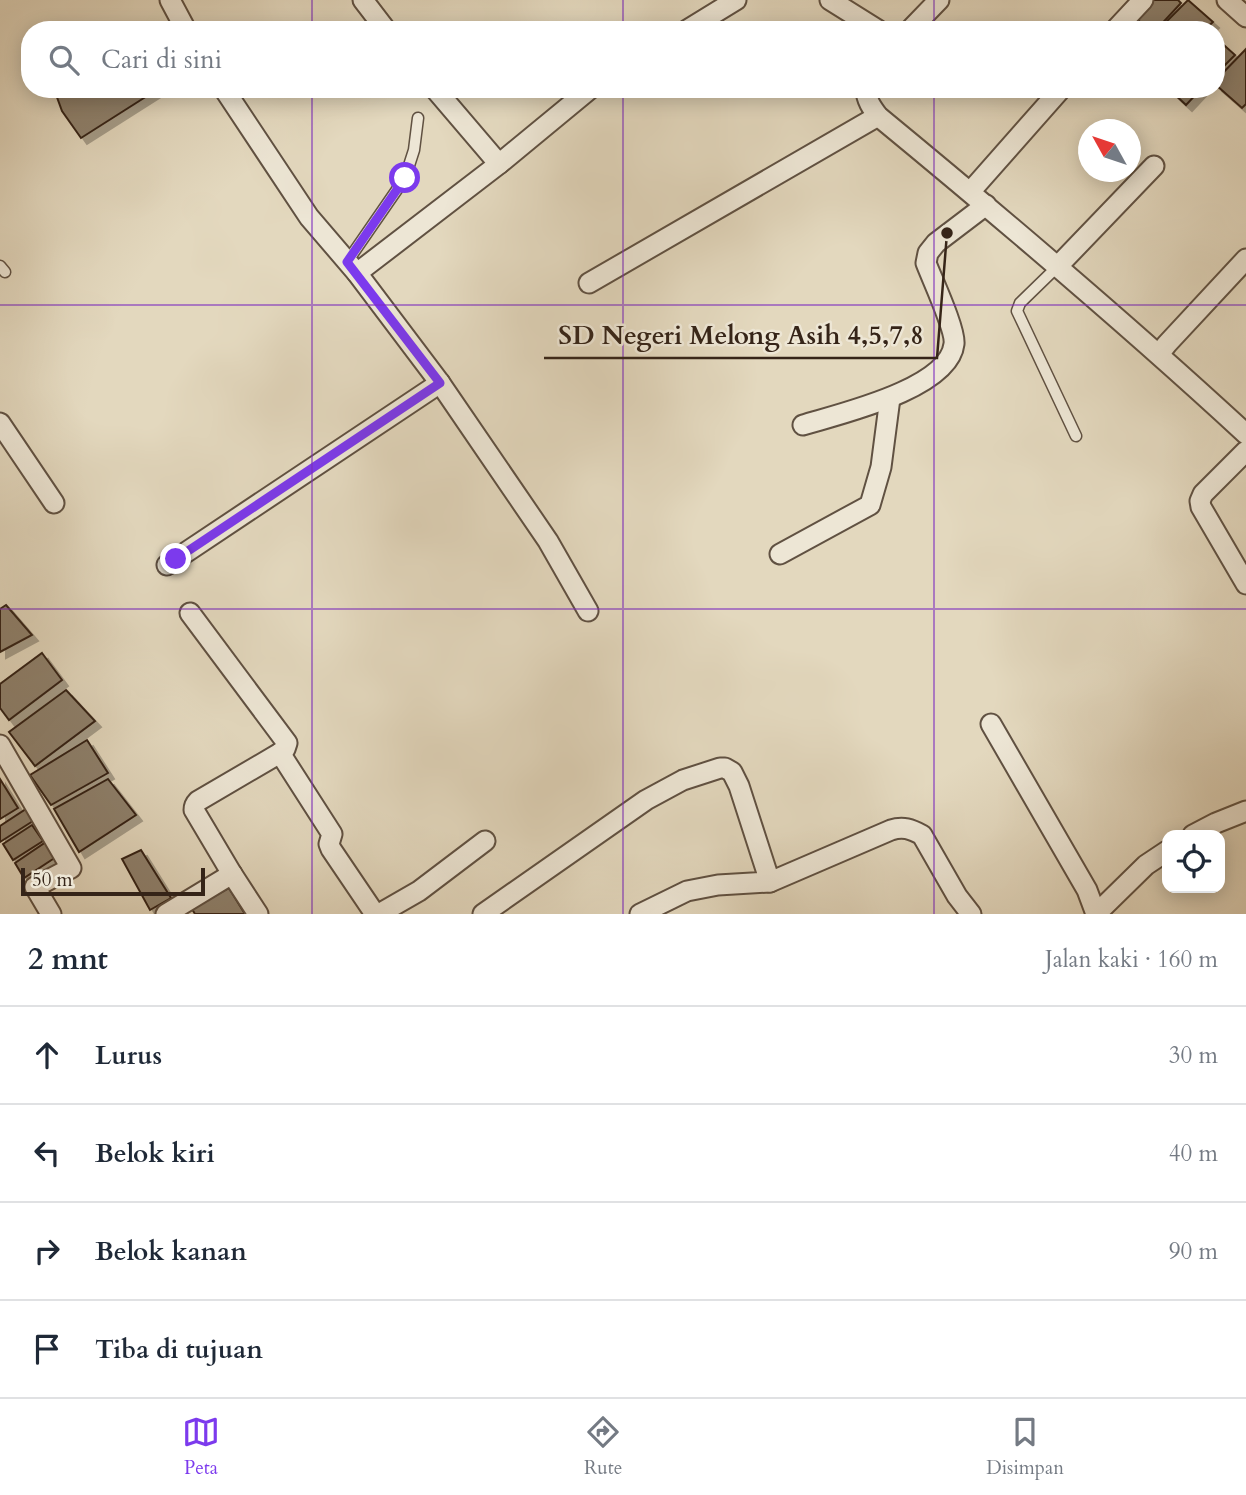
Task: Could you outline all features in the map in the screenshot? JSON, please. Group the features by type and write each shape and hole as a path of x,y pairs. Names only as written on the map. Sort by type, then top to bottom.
{"street":[{"path":"170,0 182,21"},
{"path":"363,0 379,21"},
{"path":"702,21 736,0"},
{"path":"830,0 864,21"},
{"path":"919,21 939,0"},
{"path":"1123,21 1143,0"},
{"path":"1227,0 1246,17"},
{"path":"230,98 309,217 352,268 440,383 548,541 588,611"},
{"path":"443,98 499,164"},
{"path":"352,268 499,164 579,98"},
{"path":"868,98 878,116 1159,354 1246,434"},
{"path":"970,192 1053,98"},
{"path":"589,283 878,116"},
{"path":"1058,267 1154,166"},
{"path":"803,425 890,398 936,373 948,360 954,345 953,329 926,263 928,253 936,243 985,205"},
{"path":"1159,354 1246,258"},
{"path":"167,565 440,383"},
{"path":"780,554 870,505 881,467 890,398"},
{"path":"0,423 54,503"},
{"path":"1246,451 1200,500 1201,507 1246,584"},
{"path":"190,612 287,743 280,753 195,803 194,810 258,914"},
{"path":"991,724 1087,890 1096,914 1146,866 1162,855"},
{"path":"0,746 71,867 36,887 51,914"},
{"path":"280,753 332,834 329,844 331,849 377,914 419,891 485,841"},
{"path":"483,914 646,800 683,780 720,768 732,772 739,786 770,882"},
{"path":"1203,830 1246,811"},
{"path":"640,914 687,891 770,882 901,827 922,835 957,896 971,914"},
{"path":"166,914 232,874"}],"lane":[{"path":"352,268 405,178 414,149 418,118"},
{"path":"1058,267 1020,303 1017,311 1076,436"}],"building":[{"path":"1153,0 1178,0 1181,3 1164,21 1139,21 1136,18"},
{"path":"1188,0 1212,21 1167,21"},
{"path":"1225,46 1235,55 1225,65"},
{"path":"1246,49 1246,104 1242,108 1225,93 1225,71"},
{"path":"57,98 144,98 81,138 62,111"},
{"path":"1179,98 1193,98 1186,105"},
{"path":"6,605 32,635 0,652 0,609"},
{"path":"42,653 62,680 9,720 0,708 0,684"},
{"path":"66,690 95,721 35,766 9,732"},
{"path":"87,740 108,773 51,805 30,775"},
{"path":"0,779 18,808 0,819"},
{"path":"108,779 136,815 79,852 54,809"},
{"path":"26,809 33,821 0,842 0,826"},
{"path":"32,825 43,841 13,860 3,844"},
{"path":"46,842 56,857 24,878 15,863"},
{"path":"141,850 171,898 150,910 122,859"},
{"path":"229,888 245,914 195,914 192,909"}],"place":[{"name":"SD Negeri Melong Asih 4,5,7,8","path":"947,233"}],"route":[{"path":"176,559 440,383 347,262 405,178"}]}
